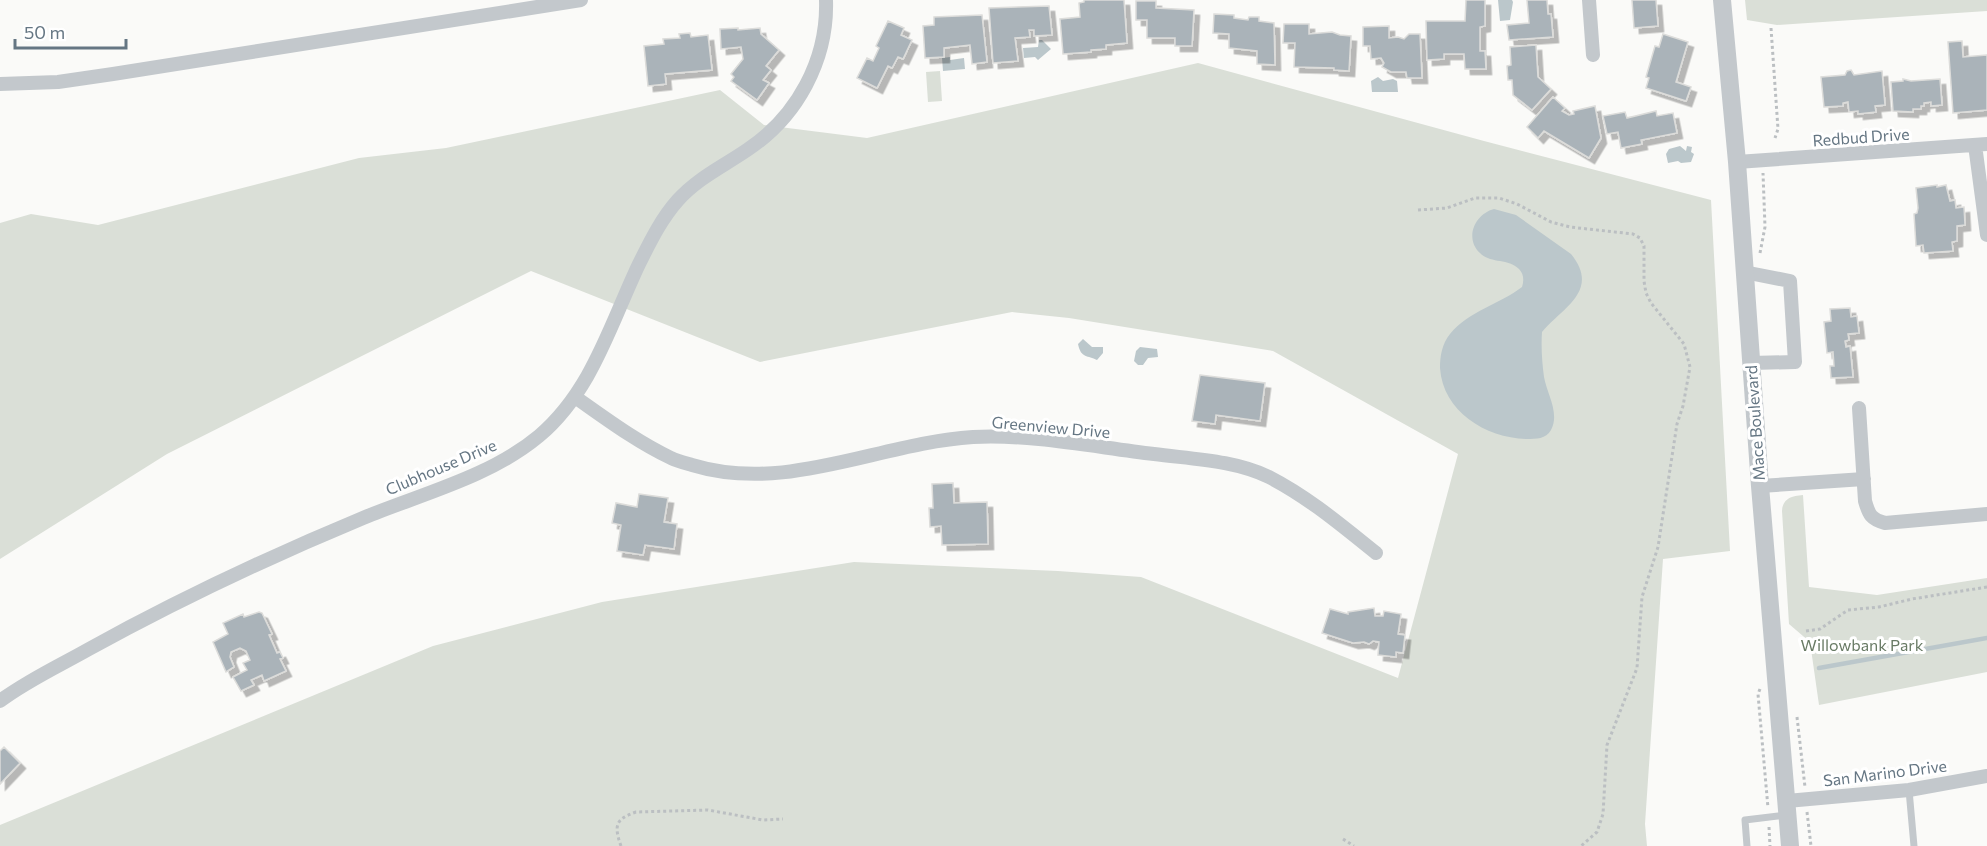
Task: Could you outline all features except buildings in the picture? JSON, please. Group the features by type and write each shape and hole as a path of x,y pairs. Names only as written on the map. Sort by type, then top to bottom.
{"street":[{"path":"0,84 58,82 124,73 581,0"},
{"name":"Clubhouse Drive","path":"0,701 23,685 139,621 221,580 299,545 487,468 523,448 539,436 575,397 594,365 647,249 676,202 709,172 760,141 789,112 801,95 821,49 826,0"},
{"path":"1589,0 1593,55"},
{"name":"Mace Boulevard","path":"1722,0 1737,162 1751,273 1751,363 1790,846"},
{"path":"1981,145 1987,235"},
{"name":"Redbud Drive","path":"1737,162 1981,145"},
{"path":"1751,273 1790,281 1796,362 1751,363"},
{"name":"Greenview Drive","path":"575,397 671,458 712,471 756,474 797,472 925,444 974,437 1035,439 1233,465 1267,476 1317,506 1376,553"},
{"path":"1859,408 1865,501 1869,515 1885,523 1987,514"},
{"path":"1760,486 1864,479"},
{"name":"San Marino Drive","path":"1788,808 1987,776"}],"lane":[{"path":"1909,790 1914,846"},
{"path":"1747,846 1745,820 1788,808"}],"path":[{"path":"1771,28 1778,129 1774,138"},
{"path":"1751,273 1759,258 1765,227 1761,160"},
{"path":"1418,210 1447,208 1475,198 1499,198 1517,204 1551,222 1570,228 1633,234 1640,238 1644,246 1646,293 1651,303 1683,344 1688,356 1688,381 1677,424 1658,546 1642,597 1637,668 1607,745 1603,814 1597,832 1581,846"},
{"path":"1806,631 1820,630 1848,610 1879,607 1912,599 1987,587"},
{"path":"621,846 617,829 618,821 625,815 636,812 708,810 763,820 783,819"},
{"path":"1343,839 1354,846"},
{"path":"1770,839 1770,846"}],"green space":[{"path":"1745,0 1987,0 1987,11 1777,25 1747,20"},
{"path":"1198,63 1711,200 1730,551 1663,559 1645,824 1647,846 0,846 0,825 433,646 602,602 854,562 1141,577 1398,678 1458,454 1273,351 1069,318 1012,312 760,362 531,271 167,454 0,559 0,223 31,214 98,225 359,158 446,148 720,90 764,125 867,138"},
{"path":"940,71 942,101 928,102 926,72"},
{"name":"Willowbank Park","path":"1803,495 1809,587 1877,595 1987,578 1987,672 1819,705 1810,642 1789,624 1782,511 1784,503 1789,499"}],"shaded area":[{"path":"1498,0 1512,0 1510,20 1500,21"},
{"path":"1039,40 1051,49 1038,60 1035,57 1024,58 1023,48 1038,47"},
{"path":"950,57 950,60 964,58 965,69 943,71 942,58"},
{"path":"1378,77 1383,81 1393,79 1397,81 1398,92 1372,92 1371,81"},
{"path":"1680,146 1686,151 1687,146 1692,147 1691,152 1694,154 1691,162 1668,163 1666,154 1669,149"},
{"path":"1494,209 1516,215 1571,254 1579,267 1582,278 1575,298 1542,332 1544,377 1554,417 1549,433 1537,439 1497,434 1469,420 1449,398 1440,368 1445,342 1458,326 1466,319 1522,287 1523,278 1519,269 1510,263 1484,256 1475,247 1472,234 1477,221"},
{"path":"1083,339 1092,347 1103,347 1103,353 1097,360 1081,352 1078,344"},
{"path":"1140,347 1157,349 1158,357 1148,358 1143,365 1138,365 1134,361 1136,351"}],"waterway":[{"path":"1819,668 1987,638"}]}
